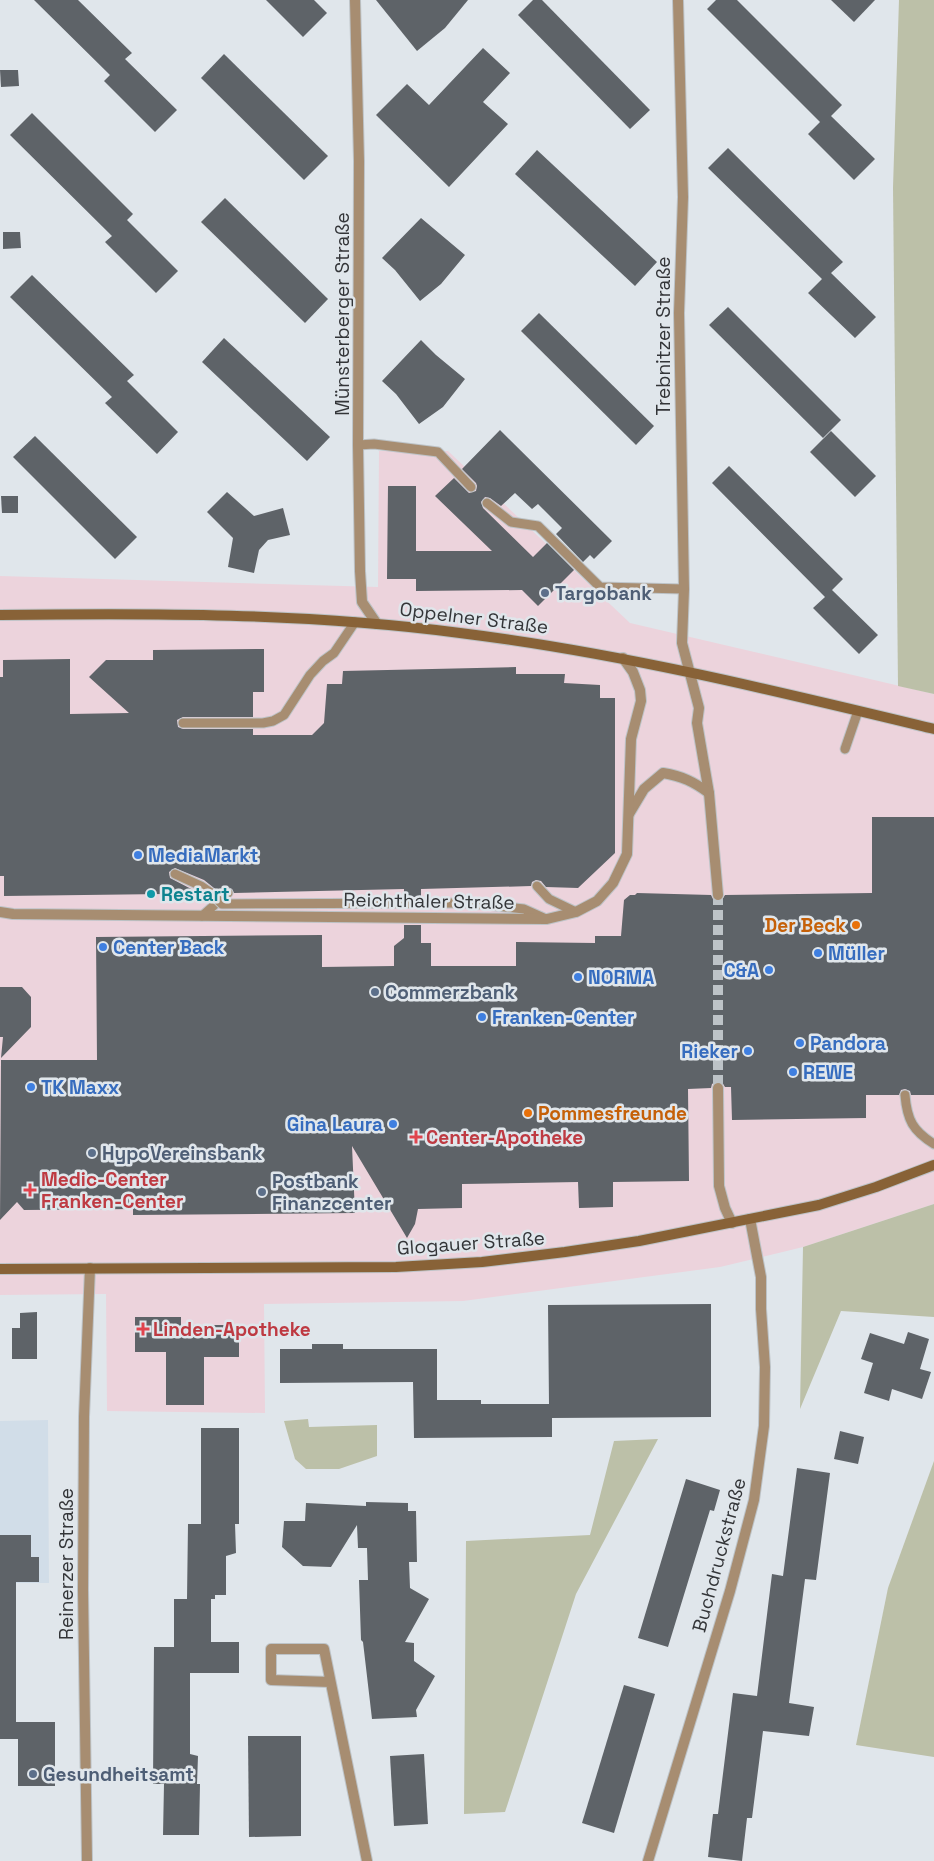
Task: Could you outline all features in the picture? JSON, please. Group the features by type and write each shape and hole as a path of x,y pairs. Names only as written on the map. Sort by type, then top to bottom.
{"street":[{"name":"Münsterberger Straße","path":"355,0 359,161 358,444 362,602 377,624"},
{"name":"Trebnitzer Straße","path":"678,0 683,197 679,342 684,589 682,643 699,708 697,723 710,793 718,895"},
{"name":"Oppelner Straße","path":"0,615 188,615 355,622 494,637 690,671 934,729"},
{"name":"Reichthaler Straße","path":"0,912 13,914 547,919 576,912 597,901 613,883 627,854 631,739 641,700 640,690 633,672 623,658"},
{"path":"629,814 644,789 663,773 688,779 710,793"},
{"path":"718,1088 719,1186 725,1208 732,1223"},
{"name":"Glogauer Straße","path":"0,1269 456,1265 639,1241 750,1220 819,1205 876,1187 934,1165"},
{"name":"Buchdruckstraße","path":"648,1861 730,1591 754,1500 764,1426 765,1367 761,1277 750,1220"},
{"name":"Reinerzer Straße","path":"87,1861 83,1590 84,1418 90,1268"},
{"path":"330,1682 271,1680 271,1649 324,1649 367,1861"}],"lane":[{"path":"358,444 374,444 438,452 472,487"},
{"path":"487,503 511,522 538,526 600,587 684,589"},
{"path":"183,723 273,722 284,714 310,675 322,661 334,653 355,622"},
{"path":"845,749 858,710"},
{"path":"175,874 201,886 222,904 467,903 524,909 547,919"},
{"path":"537,886 550,899 576,912"},
{"path":"202,916 228,893"},
{"path":"906,1095 906,1109 911,1124 934,1144"}],"shaded area":[{"path":"379,451 448,451 630,623 934,694 934,1204 803,1247 720,1267 463,1301 264,1304 265,1413 107,1411 106,1294 0,1295 0,576 378,587"},
{"path":"48,1420 49,1583 0,1583 0,1421"}],"green space":[{"path":"899,0 934,0 934,694 898,686 893,187"},
{"path":"934,1204 934,1317 841,1311 800,1409 803,1247"},
{"path":"308,1419 309,1427 377,1425 377,1456 339,1469 306,1469 295,1459 284,1421"},
{"path":"658,1439 576,1594 505,1812 464,1814 466,1541 590,1535 614,1441"},
{"path":"934,1461 934,1757 856,1745 888,1588"}],"building":[{"path":"34,0 78,0 132,53 125,59 177,110 155,132 104,81 110,75"},
{"path":"266,0 314,0 327,13 303,37"},
{"path":"376,0 468,0 445,28 417,51"},
{"path":"533,0 542,0 650,110 630,129 518,15"},
{"path":"716,0 737,0 842,105 831,116 875,159 854,180 808,134 820,122 707,9"},
{"path":"831,0 875,0 854,22"},
{"path":"483,48 510,73 483,102 508,124 449,187 376,115 407,84 429,105"},
{"path":"224,54 328,156 304,180 201,78"},
{"path":"0,70 18,70 19,86 1,87"},
{"path":"32,113 133,214 127,220 178,271 156,293 105,242 112,236 10,135"},
{"path":"728,148 843,262 831,273 876,317 855,338 808,293 822,279 708,168"},
{"path":"537,150 657,262 635,286 515,174"},
{"path":"225,198 328,299 305,323 201,222"},
{"path":"421,218 465,255 441,284 420,301 395,270 382,258"},
{"path":"3,232 20,232 21,248 3,249"},
{"path":"32,275 134,375 127,381 178,432 157,454 105,403 112,397 10,297"},
{"path":"728,307 841,420 823,438 709,325"},
{"path":"539,313 654,426 636,445 521,331"},
{"path":"224,338 330,437 307,461 202,362"},
{"path":"421,340 465,379 443,407 419,424 396,394 382,381"},
{"path":"500,430 612,541 594,559 590,555 583,562 556,534 562,528 538,504 532,509 515,493 501,506 490,498 485,497 481,502 483,508 533,557 547,543 574,570 538,606 522,590 416,591 416,579 387,579 388,486 416,486 416,551 492,551 435,496 454,478 469,493 476,491 476,483 462,469"},
{"path":"831,431 876,476 855,497 810,452"},
{"path":"35,436 137,537 115,559 13,457"},
{"path":"729,466 843,579 832,590 878,635 859,654 813,608 825,597 712,483"},
{"path":"227,492 254,516 283,508 290,535 268,540 259,550 254,573 228,567 233,538 207,512"},
{"path":"1,496 18,496 18,513 2,513"},
{"path":"264,649 264,692 253,692 253,717 183,717 177,720 178,727 183,729 253,729 253,735 312,735 324,723 327,684 342,684 343,671 516,667 516,674 565,674 564,683 600,685 600,698 615,698 615,853 578,888 546,887 541,881 536,880 532,882 531,886 421,889 421,897 404,897 404,889 234,893 232,889 227,887 219,892 204,880 175,868 169,872 170,878 201,894 164,896 164,894 4,896 4,876 0,876 0,677 3,677 3,660 70,659 70,714 129,713 89,677 106,660 153,660 153,650"},
{"name":"Franken-Center","path":"872,817 934,817 934,1095 911,1095 910,1091 905,1089 901,1090 899,1095 866,1095 866,1118 732,1120 731,1087 725,1087 722,1082 717,1081 712,1084 711,1088 688,1089 689,1181 613,1182 613,1207 579,1208 578,1182 462,1184 462,1208 418,1209 415,1224 407,1238 352,1146 355,1213 133,1215 133,1209 24,1210 17,1202 0,1220 1,1060 97,1060 96,937 322,935 322,967 394,966 394,946 404,938 404,925 421,925 421,943 431,943 431,966 516,966 516,942 595,943 595,936 621,936 624,900 630,895 637,893 711,895 718,902 725,895 872,893"},
{"path":"0,987 22,987 31,997 31,1027 1,1058 3,1037 0,1037"},
{"path":"711,1304 711,1417 552,1418 552,1437 414,1438 413,1382 280,1383 280,1349 312,1349 312,1344 343,1344 343,1349 437,1349 437,1400 481,1400 481,1404 549,1404 548,1305"},
{"path":"37,1312 37,1359 12,1359 12,1328 20,1328 20,1313"},
{"path":"135,1317 181,1317 181,1325 239,1325 239,1357 204,1357 204,1405 166,1405 166,1352 135,1352"},
{"path":"908,1332 929,1339 920,1369 931,1372 922,1399 892,1389 889,1401 864,1393 873,1363 861,1359 870,1333 904,1344"},
{"path":"201,1428 239,1428 239,1524 235,1524 236,1553 226,1556 226,1595 215,1595 215,1599 211,1599 211,1642 239,1642 239,1673 190,1673 190,1754 198,1756 197,1784 200,1784 199,1835 163,1835 164,1784 153,1784 154,1647 174,1647 174,1599 187,1599 188,1524 201,1524"},
{"path":"840,1431 864,1437 858,1464 834,1459"},
{"path":"797,1468 830,1473 816,1580 805,1579 789,1703 814,1707 809,1736 763,1731 752,1818 747,1818 742,1861 708,1857 713,1814 718,1814 733,1693 757,1696 772,1574 783,1576"},
{"path":"686,1479 720,1490 714,1511 710,1510 668,1647 638,1638"},
{"path":"366,1502 408,1503 408,1511 416,1511 417,1562 409,1562 410,1588 429,1599 405,1642 414,1643 414,1661 435,1676 416,1710 417,1717 372,1719 363,1642 361,1640 359,1580 368,1580 367,1548 358,1548 357,1525 331,1567 303,1566 282,1547 284,1521 305,1521 306,1503 366,1506"},
{"path":"0,1535 31,1535 31,1557 39,1557 39,1582 16,1582 16,1722 55,1722 55,1786 18,1786 18,1739 0,1739"},
{"path":"624,1685 655,1694 614,1833 582,1823"},
{"path":"248,1736 301,1736 301,1836 249,1837"},
{"path":"424,1754 428,1824 394,1826 390,1756"}],"tunnel":[{"path":"718,895 718,1088"}],"place":[{"name":"Targobank","path":"545,593"},
{"name":"MediaMarkt","path":"138,855"},
{"name":"Restart","path":"151,894"},
{"name":"Der Beck","path":"856,925"},
{"name":"Center Back","path":"103,947"},
{"name":"Müller","path":"818,953"},
{"name":"C&A","path":"769,970"},
{"name":"NORMA","path":"578,977"},
{"name":"Commerzbank","path":"375,992"},
{"name":"Franken-Center","path":"482,1017"},
{"name":"Pandora","path":"800,1043"},
{"name":"Rieker","path":"748,1051"},
{"name":"REWE","path":"793,1072"},
{"name":"TK Maxx","path":"31,1087"},
{"name":"Pommesfreunde","path":"528,1113"},
{"name":"Gina Laura","path":"393,1124"},
{"name":"Center-Apotheke","path":"416,1137"},
{"name":"HypoVereinsbank","path":"92,1153"},
{"name":"Medic-Center Franken-Center","path":"30,1190"},
{"name":"Postbank Finanzcenter","path":"262,1192"},
{"name":"Linden-Apotheke","path":"143,1329"},
{"name":"Gesundheitsamt","path":"33,1774"}]}
